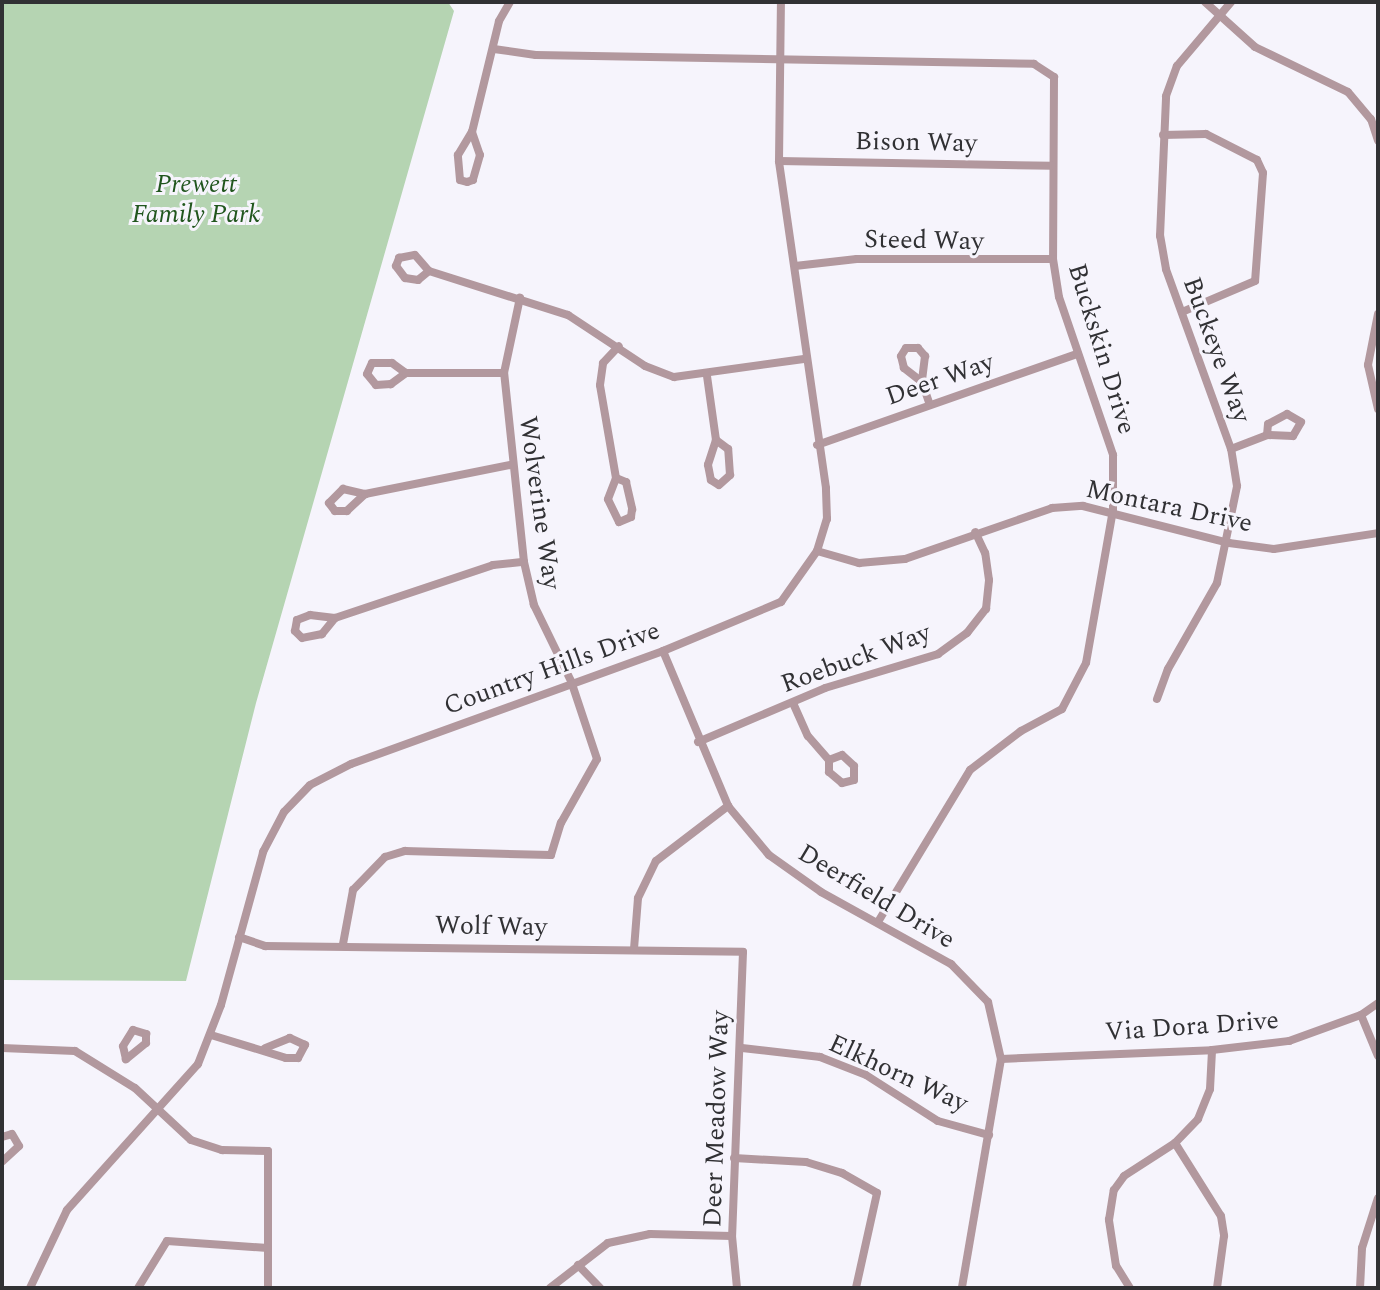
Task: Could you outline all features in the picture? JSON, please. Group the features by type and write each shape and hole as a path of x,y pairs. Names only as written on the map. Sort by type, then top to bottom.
{"street":[{"path":"472,132 480,155 473,180 467,182 460,180 458,155 472,132 499,21 510,2"},
{"name":"Country Hills Drive","path":"30,1288 67,1210 198,1064 211,1035 263,852 284,812 310,785 351,764 571,681 663,651 781,602 817,551 827,519 779,161 781,2"},
{"path":"1205,2 1255,47 1348,92 1374,116 1378,141"},
{"name":"Buckeye Way","path":"1157,699 1168,669 1217,583 1229,543 1237,486 1231,449 1182,312 1160,236 1166,96 1177,66 1231,2"},
{"name":"Buckskin Drive","path":"494,49 536,55 1045,68 1054,77 1053,259 1077,354 1113,455 1113,510 1086,663 1062,709 1021,731 970,770 878,922"},
{"path":"1163,135 1206,134 1257,160 1263,173 1255,281 1182,312"},
{"name":"Bison Way","path":"779,161 1052,166"},
{"name":"Steed Way","path":"795,266 857,259 1053,259"},
{"path":"429,271 520,298 582,321 660,373 707,376 804,359"},
{"name":"Wolverine Way","path":"343,944 353,890 385,857 405,851 551,855 561,823 597,759 571,681 534,605 524,562 510,465 504,373 520,298"},
{"path":"1378,314 1368,365 1378,409"},
{"path":"616,478 626,482 632,509 631,517 619,522 608,499 616,478 600,374 619,346"},
{"name":"Deer Way","path":"817,445 1077,354"},
{"path":"406,373 504,373"},
{"path":"707,376 716,440 708,465 711,480 719,485 730,475 728,449 716,440"},
{"path":"922,382 930,405"},
{"path":"1231,449 1267,435"},
{"path":"365,494 510,465"},
{"name":"Montara Drive","path":"817,551 859,563 905,559 975,532 1052,508 1113,510 1229,543 1274,549 1378,533"},
{"name":"Roebuck Way","path":"698,742 793,703 938,654 967,633 986,609 989,580 985,553 975,532"},
{"path":"335,618 322,634 310,638 295,631 297,620 310,615 335,618 493,565 524,562"},
{"name":"Deerfield Drive","path":"663,651 698,742 728,806 769,855 821,892 951,964 988,1002 1001,1059 962,1288"},
{"path":"793,703 808,736 829,760"},
{"path":"634,949 638,898 656,861 728,806"},
{"name":"Wolf Way","path":"239,937 265,946 343,944 743,952"},
{"name":"Deer Meadow Way","path":"737,1288 732,1236 742,1048 743,952"},
{"name":"Via Dora Drive","path":"1001,1059 1212,1050 1289,1041 1361,1015 1378,1003"},
{"path":"1361,1015 1378,1056"},
{"path":"211,1035 247,1048 265,1048"},
{"path":"2,1048 75,1051 118,1075 191,1140 222,1150 268,1151 268,1288"},
{"name":"Elkhorn Way","path":"742,1048 780,1048 820,1057 866,1075 938,1121 989,1135"},
{"path":"1130,1288 1116,1266 1109,1220 1114,1190 1124,1176 1175,1143 1198,1119 1210,1089 1212,1050"},
{"path":"118,1075 126,1059"},
{"path":"2,1137 12,1134 19,1146 2,1162"},
{"path":"1175,1143 1221,1216 1224,1236 1217,1288"},
{"path":"734,1158 806,1162 842,1173 877,1193 856,1288"},
{"path":"1360,1288 1362,1248 1378,1198"},
{"path":"550,1288 608,1243 650,1234 732,1236"},
{"path":"138,1288 167,1241 268,1248"},
{"path":"578,1265 600,1288"}],"green space":[{"name":"Prewett Family Park","path":"2,2 448,2 454,11 256,703 186,981 2,980"}]}
